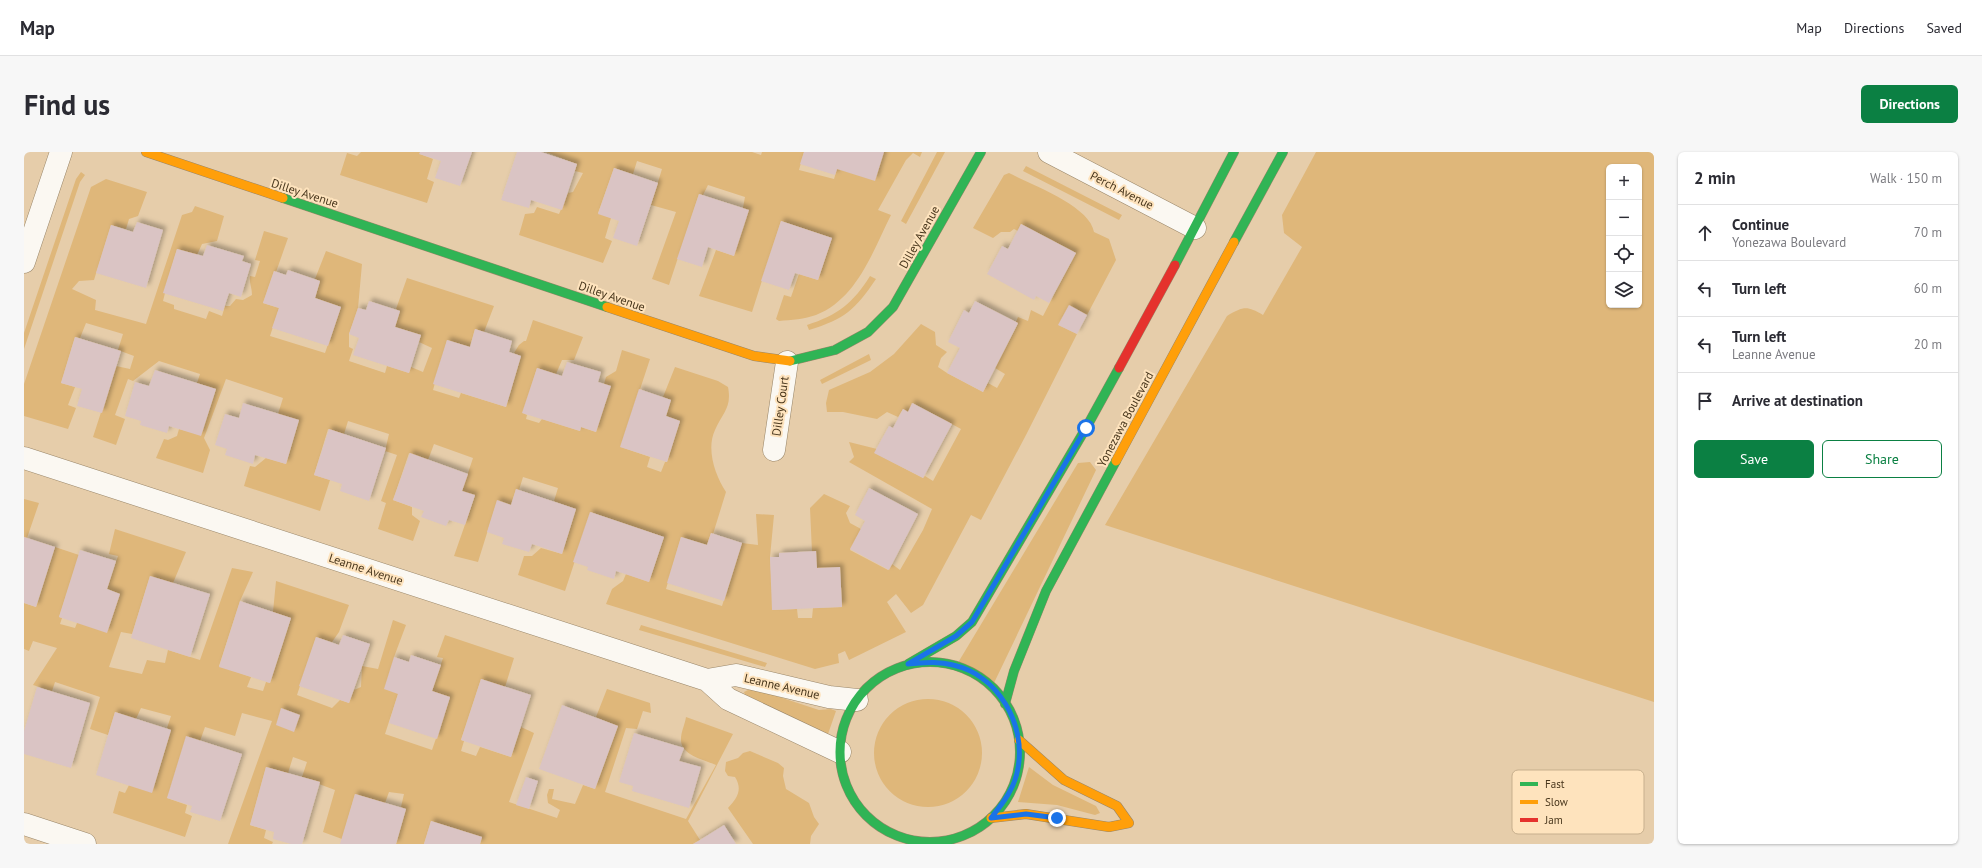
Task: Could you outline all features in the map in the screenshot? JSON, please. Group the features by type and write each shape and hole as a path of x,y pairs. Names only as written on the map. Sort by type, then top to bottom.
{"street":[{"path":"24,262 61,152"},
{"name":"Dilley Avenue","path":"146,152 754,356 786,362 835,350 868,332 893,307 981,152"},
{"name":"Perch Avenue","path":"1049,152 1195,228"},
{"path":"908,664 931,662 954,665 976,674 994,689 1011,712 1019,740 1018,768 1008,795 991,818 967,834 945,841 922,842 900,837 880,827 860,809 845,783 841,766 840,752 844,724 856,700 875,680 908,664 956,636 972,622 1086,428 1195,228 1234,152"},
{"name":"Yonezawa Boulevard","path":"1005,704 1014,671 1046,591 1283,152"},
{"name":"Dilley Court","path":"774,450 786,362"},
{"name":"Leanne Avenue","path":"24,458 707,680 728,699 840,752"},
{"name":"Leanne Avenue","path":"707,680 736,675 829,697 856,700"},
{"path":"991,818 1026,814 1109,827 1129,823 1117,806 1064,780 1019,740"},
{"path":"24,824 85,844"},
{"path":"878,838 880,827"},
{"path":"962,844 967,834"}],"shaded area":[{"path":"361,152 420,152 420,154 433,159 427,179 434,182 427,203 340,175 347,153 357,156"},
{"path":"546,152 752,152 761,155 762,152 804,152 799,170 834,179 837,169 884,152 922,152 920,157 913,153 906,160 878,210 891,215 870,258 853,286 830,308 816,315 779,321 776,319 784,295 791,297 799,274 818,280 832,238 781,221 752,312 699,296 716,250 734,256 745,197 708,185 703,195 699,194 669,285 652,279 676,212 651,205 662,169 637,161 633,174 614,168 598,213 611,218 605,238 612,241 603,263 519,235 525,214 534,213 537,207 559,214 568,193 573,192 583,173 575,171 577,164"},
{"path":"937,152 945,152 906,224 901,221"},
{"path":"1316,152 1654,152 1654,702 1105,525 1227,316 1245,308 1263,315 1302,247 1284,233 1282,215"},
{"path":"1026,166 1122,215 1119,220 1023,171"},
{"path":"81,172 85,175 80,182 24,349 24,333 76,179"},
{"path":"1009,173 1059,197 1071,205 1090,222 1094,232 1109,239 1116,260 1087,315 1069,306 1059,325 1077,334 981,520 971,515 923,605 911,613 896,594 887,602 906,632 849,660 845,651 838,654 839,663 815,669 606,604 612,589 623,581 626,574 649,582 664,537 591,512 565,591 518,575 524,556 532,556 541,548 562,554 576,509 554,501 558,488 523,477 519,490 516,489 511,505 497,501 478,562 454,556 475,496 462,491 473,458 434,444 428,460 409,453 393,500 412,507 412,515 420,521 413,541 378,529 386,503 381,501 397,455 385,451 389,434 348,421 344,434 328,429 314,475 330,480 320,511 244,486 250,466 255,467 266,458 286,464 299,420 278,414 283,398 226,379 204,438 210,450 203,473 156,458 164,439 168,440 177,436 179,429 201,435 216,389 197,383 200,374 159,361 133,381 128,379 115,415 125,419 116,445 93,437 116,366 130,369 134,356 118,350 123,334 86,323 80,338 75,337 61,383 75,387 68,405 76,408 68,429 24,416 24,384 91,187 106,179 147,192 138,216 129,219 126,229 111,225 94,280 79,281 72,289 96,300 95,310 146,324 182,215 192,212 195,206 224,216 217,241 202,244 197,255 177,249 164,292 163,301 174,305 174,309 206,319 209,311 222,316 225,306 230,306 236,299 243,300 252,295 250,276 255,277 260,261 255,260 264,231 288,238 276,272 274,271 263,303 279,308 270,336 325,353 341,307 315,298 320,281 315,279 326,251 362,264 358,308 349,334 349,347 353,349 349,361 385,373 387,366 409,373 411,367 423,372 432,348 419,342 421,335 395,327 400,311 396,309 407,278 494,306 484,332 475,329 470,347 447,340 433,390 459,398 461,393 506,407 521,356 514,353 519,345 526,341 533,320 583,337 574,360 562,360 556,374 537,368 523,413 527,415 526,419 539,423 542,419 580,431 581,427 596,432 610,386 604,384 606,377 616,371 622,350 650,359 621,447 650,457 647,467 661,472 665,462 667,462 680,421 666,416 671,400 663,397 675,367 718,381 728,387 728,405 712,437 711,445 715,470 726,492 713,534 711,533 707,545 681,537 666,589 722,606 742,543 758,545 756,514 774,515 770,557 773,610 797,609 798,618 812,618 813,608 842,607 840,568 817,568 812,552 810,508 824,494 850,506 846,513 850,523 861,529 850,550 888,570 892,564 900,570 923,530 932,509 849,462 854,457 849,442 877,449 875,453 923,478 925,476 933,481 961,429 913,403 908,412 903,409 898,417 887,412 877,419 843,412 827,412 826,403 829,390 870,372 894,354 921,324 935,332 936,345 947,352 941,358 938,367 983,392 988,383 997,388 1005,374 995,368 1018,324 1016,322 1018,317 1028,321 1031,310 1043,316 1076,253 1021,224 1018,231 1014,229 1010,232 1001,232 993,238 973,228 1004,175"},
{"path":"870,276 876,279 855,306 832,322 809,330 807,325 828,317 851,301"},
{"path":"869,354 871,360 822,384 820,380"},
{"path":"1090,462 1096,470 994,683 956,666 1078,463"},
{"path":"24,499 39,503 27,538 24,537"},
{"path":"115,529 186,552 173,583 150,576 132,634 121,632 109,667 142,674 147,660 165,663 168,650 200,660 232,568 253,572 240,601 219,666 251,677 247,687 263,691 266,682 270,683 291,618 273,612 276,581 349,605 339,632 332,642 316,637 297,695 332,708 340,700 349,703 354,690 361,687 362,666 378,669 393,620 406,625 394,657 398,694 385,734 432,750 450,698 432,691 443,658 437,657 445,635 514,658 505,687 481,679 461,740 464,741 461,751 476,756 480,747 511,757 521,727 534,733 509,802 557,818 560,810 548,803 547,795 549,789 554,789 552,799 575,804 583,785 595,789 618,726 596,717 607,689 650,703 651,713 643,711 637,729 626,728 605,792 686,819 716,765 694,756 684,749 681,739 686,717 733,734 688,821 700,840 693,844 480,844 482,837 431,821 424,844 396,844 406,809 401,807 404,794 389,792 385,803 355,794 342,839 323,832 335,790 319,784 320,782 302,777 307,762 293,757 288,773 266,767 250,825 266,830 264,838 273,842 272,844 228,844 272,721 242,713 235,736 205,727 200,741 167,798 187,805 185,813 192,816 185,837 113,813 119,791 125,793 129,785 152,792 171,730 167,728 171,716 141,708 136,719 115,712 108,735 90,729 100,697 55,682 52,691 33,685 57,648 33,641 29,651 24,649 24,603 36,607 55,547 79,555 59,617 62,618 60,624 75,628 77,623 120,594 107,589 118,556 109,554"},
{"path":"641,625 767,663 765,667 639,630"},
{"path":"752,688 819,710 831,709 836,711 828,734 746,698 744,692"},
{"path":"928,699 949,703 966,715 978,732 982,753 978,774 966,791 949,803 928,807 907,803 890,791 878,774 874,753 878,732 890,715 907,703"},
{"path":"750,751 778,763 784,768 783,776 786,789 809,803 814,817 819,824 811,836 810,844 753,844 728,808 738,794 739,786 735,777 728,776 725,771 726,762 738,758 743,753"},
{"path":"1029,767 1053,785 1096,806 1100,813 1095,815 1057,805 1018,802"}],"building":[{"path":"420,152 472,152 460,186 435,178 441,161 419,154"},
{"path":"517,152 541,152 577,164 562,210 531,200 529,208 501,200"},
{"path":"804,152 884,152 875,181 837,169 835,175 800,164"},
{"path":"614,168 658,183 637,246 613,238 619,221 598,214"},
{"path":"699,194 749,210 734,256 708,247 702,267 677,259"},
{"path":"781,221 832,238 818,280 795,273 789,290 761,281"},
{"path":"137,222 163,230 146,288 96,273 111,225 133,232"},
{"path":"1021,224 1076,253 1049,303 1036,296 1034,300 987,274 1002,246 1008,249"},
{"path":"207,245 244,256 242,261 251,264 241,297 229,293 223,311 163,293 177,249 203,256"},
{"path":"288,270 320,281 315,298 341,307 328,346 272,328 279,308 263,303 274,271 286,275"},
{"path":"369,301 400,311 395,327 421,335 409,373 353,355 359,338 349,334 358,308 366,310"},
{"path":"975,301 1018,323 983,392 947,373 960,348 948,342 964,310 969,313"},
{"path":"1069,305 1087,315 1077,334 1058,325"},
{"path":"475,329 512,341 509,352 521,356 506,407 433,384 447,340 470,347"},
{"path":"75,337 121,351 102,413 77,406 82,389 61,383"},
{"path":"567,362 601,372 598,382 611,386 596,432 581,427 580,431 522,413 537,368 562,376"},
{"path":"155,370 216,389 201,436 169,426 167,433 140,425 141,421 125,416 135,382 149,386"},
{"path":"639,389 671,400 666,416 680,421 667,462 620,447"},
{"path":"243,403 299,420 286,464 255,455 253,464 225,455 227,449 215,445 225,414 239,418"},
{"path":"912,403 952,424 923,478 874,453 889,426 893,428 903,409 908,412"},
{"path":"329,429 386,448 369,501 340,491 342,484 314,475"},
{"path":"410,453 468,474 462,491 475,495 465,525 449,520 446,526 421,517 424,511 393,500"},
{"path":"869,488 918,514 889,570 850,549 865,521 855,515"},
{"path":"516,489 576,509 562,554 532,544 529,552 502,544 504,538 487,532 497,500 511,505"},
{"path":"590,512 664,537 649,582 616,571 614,579 587,570 588,567 573,562"},
{"path":"711,533 742,543 724,601 667,583 681,537 707,545"},
{"path":"24,537 55,547 36,607 24,603"},
{"path":"80,550 116,561 107,589 120,594 107,633 59,617"},
{"path":"816,551 817,568 840,567 842,607 772,610 770,557 779,557 779,553"},
{"path":"150,576 210,594 190,657 131,638"},
{"path":"240,601 291,618 270,683 219,667"},
{"path":"343,635 370,644 349,703 299,686 316,637 339,645"},
{"path":"411,655 441,665 432,691 450,697 437,739 389,723 398,694 384,689 394,657 409,662"},
{"path":"481,679 531,695 511,757 461,740"},
{"path":"37,687 90,703 71,768 24,754 24,731"},
{"path":"562,705 618,726 595,789 539,769"},
{"path":"281,708 300,715 294,732 276,725"},
{"path":"115,712 171,730 152,793 96,775"},
{"path":"634,733 684,748 679,761 701,767 689,808 632,791 633,786 619,782"},
{"path":"186,736 242,754 220,821 190,812 192,806 167,798"},
{"path":"266,767 320,782 302,844 291,844 273,839 274,832 250,825"},
{"path":"526,777 538,781 529,809 516,805"},
{"path":"355,794 406,809 396,844 340,844"},
{"path":"431,821 482,837 480,844 424,844"},
{"path":"724,825 736,844 693,844 700,840"}],"traffic: fast":[{"path":"790,361 835,350 868,332 893,307 981,152"},
{"path":"1175,265 1234,152"},
{"path":"1234,242 1283,152"},
{"path":"283,198 607,307"},
{"path":"908,664 956,636 972,622 1086,428 1119,368"},
{"path":"1005,704 1014,671 1046,591 1116,461"},
{"path":"930,662 947,664 964,669 987,683 999,695 1009,710 1016,726 1020,752 1018,769 1013,786 999,809 987,821 972,831 956,838 930,842 913,840 896,835 873,821 861,809 851,794 844,778 840,752 842,735 847,718 861,695 873,683 888,673 904,666 930,662"}],"traffic: slow":[{"path":"146,152 283,198"},
{"path":"1116,461 1234,242"},
{"path":"607,307 754,356 790,361"},
{"path":"991,818 1026,814 1109,827 1129,823 1117,806 1064,780 1019,740"}],"traffic: jam":[{"path":"1119,368 1175,265"}],"route":[{"path":"1057,818 1026,814 991,818 1008,795 1018,768 1019,740 1011,712 994,689 976,674 954,665 931,662 908,664 956,636 972,622 1086,428"}]}
